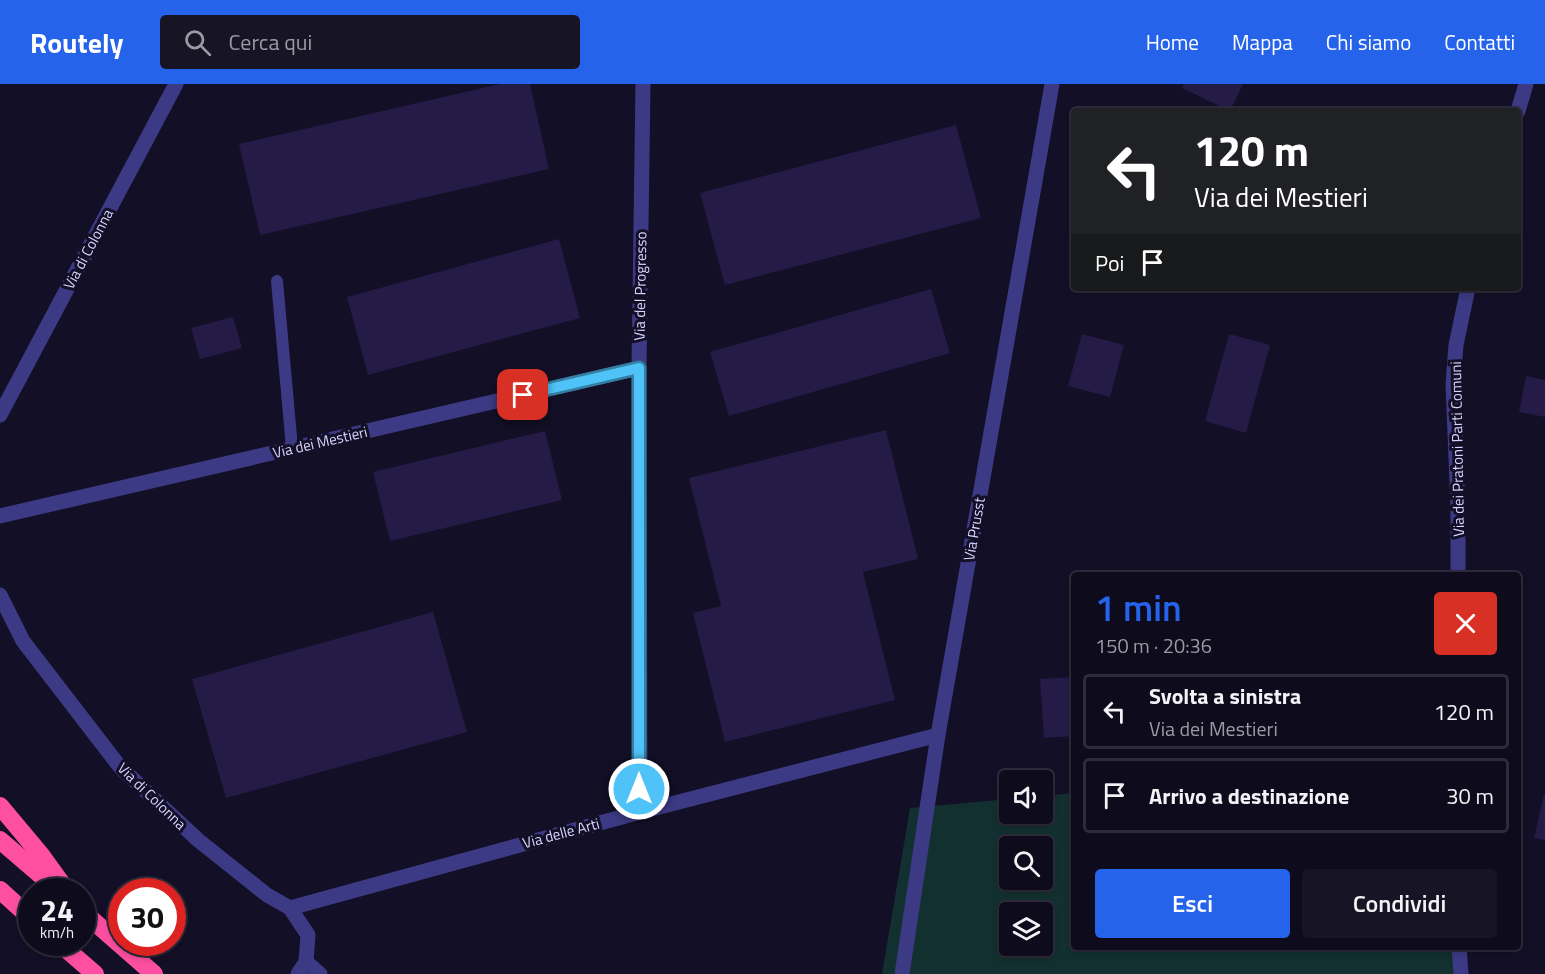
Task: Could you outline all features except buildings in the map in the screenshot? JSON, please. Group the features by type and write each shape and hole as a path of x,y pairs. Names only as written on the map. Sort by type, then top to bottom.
{"highway":[{"path":"0,806 58,878"},
{"path":"0,840 45,878"},
{"path":"0,890 18,906"},
{"path":"0,904 18,912"},
{"path":"96,923 154,974"},
{"path":"74,956 95,974"}],"street":[{"name":"Via di Colonna","path":"0,415 176,84"},
{"name":"Via del Progresso","path":"639,812 639,368 643,84"},
{"name":"Via Prusst","path":"902,974 938,735 1052,84"},
{"path":"1519,108 1526,84"},
{"name":"Via dei Pratoni Parti Comuni","path":"1458,572 1453,384 1456,345 1467,291"},
{"name":"Via dei Mestieri","path":"0,516 639,368"},
{"name":"Via di Colonna","path":"0,596 23,641 120,767 198,840 267,895 290,908 308,935 302,968"},
{"name":"Via delle Arti","path":"290,908 639,812 938,735"},
{"path":"1460,950 1461,974"},
{"path":"302,968 320,974"}],"lane":[{"path":"277,281 292,448"}],"green space":[{"path":"1071,793 1071,950 1459,950 1461,974 882,974 910,808 999,800 999,824 1053,824 1053,795"}],"route":[{"path":"523,395 639,368 639,789"}]}
